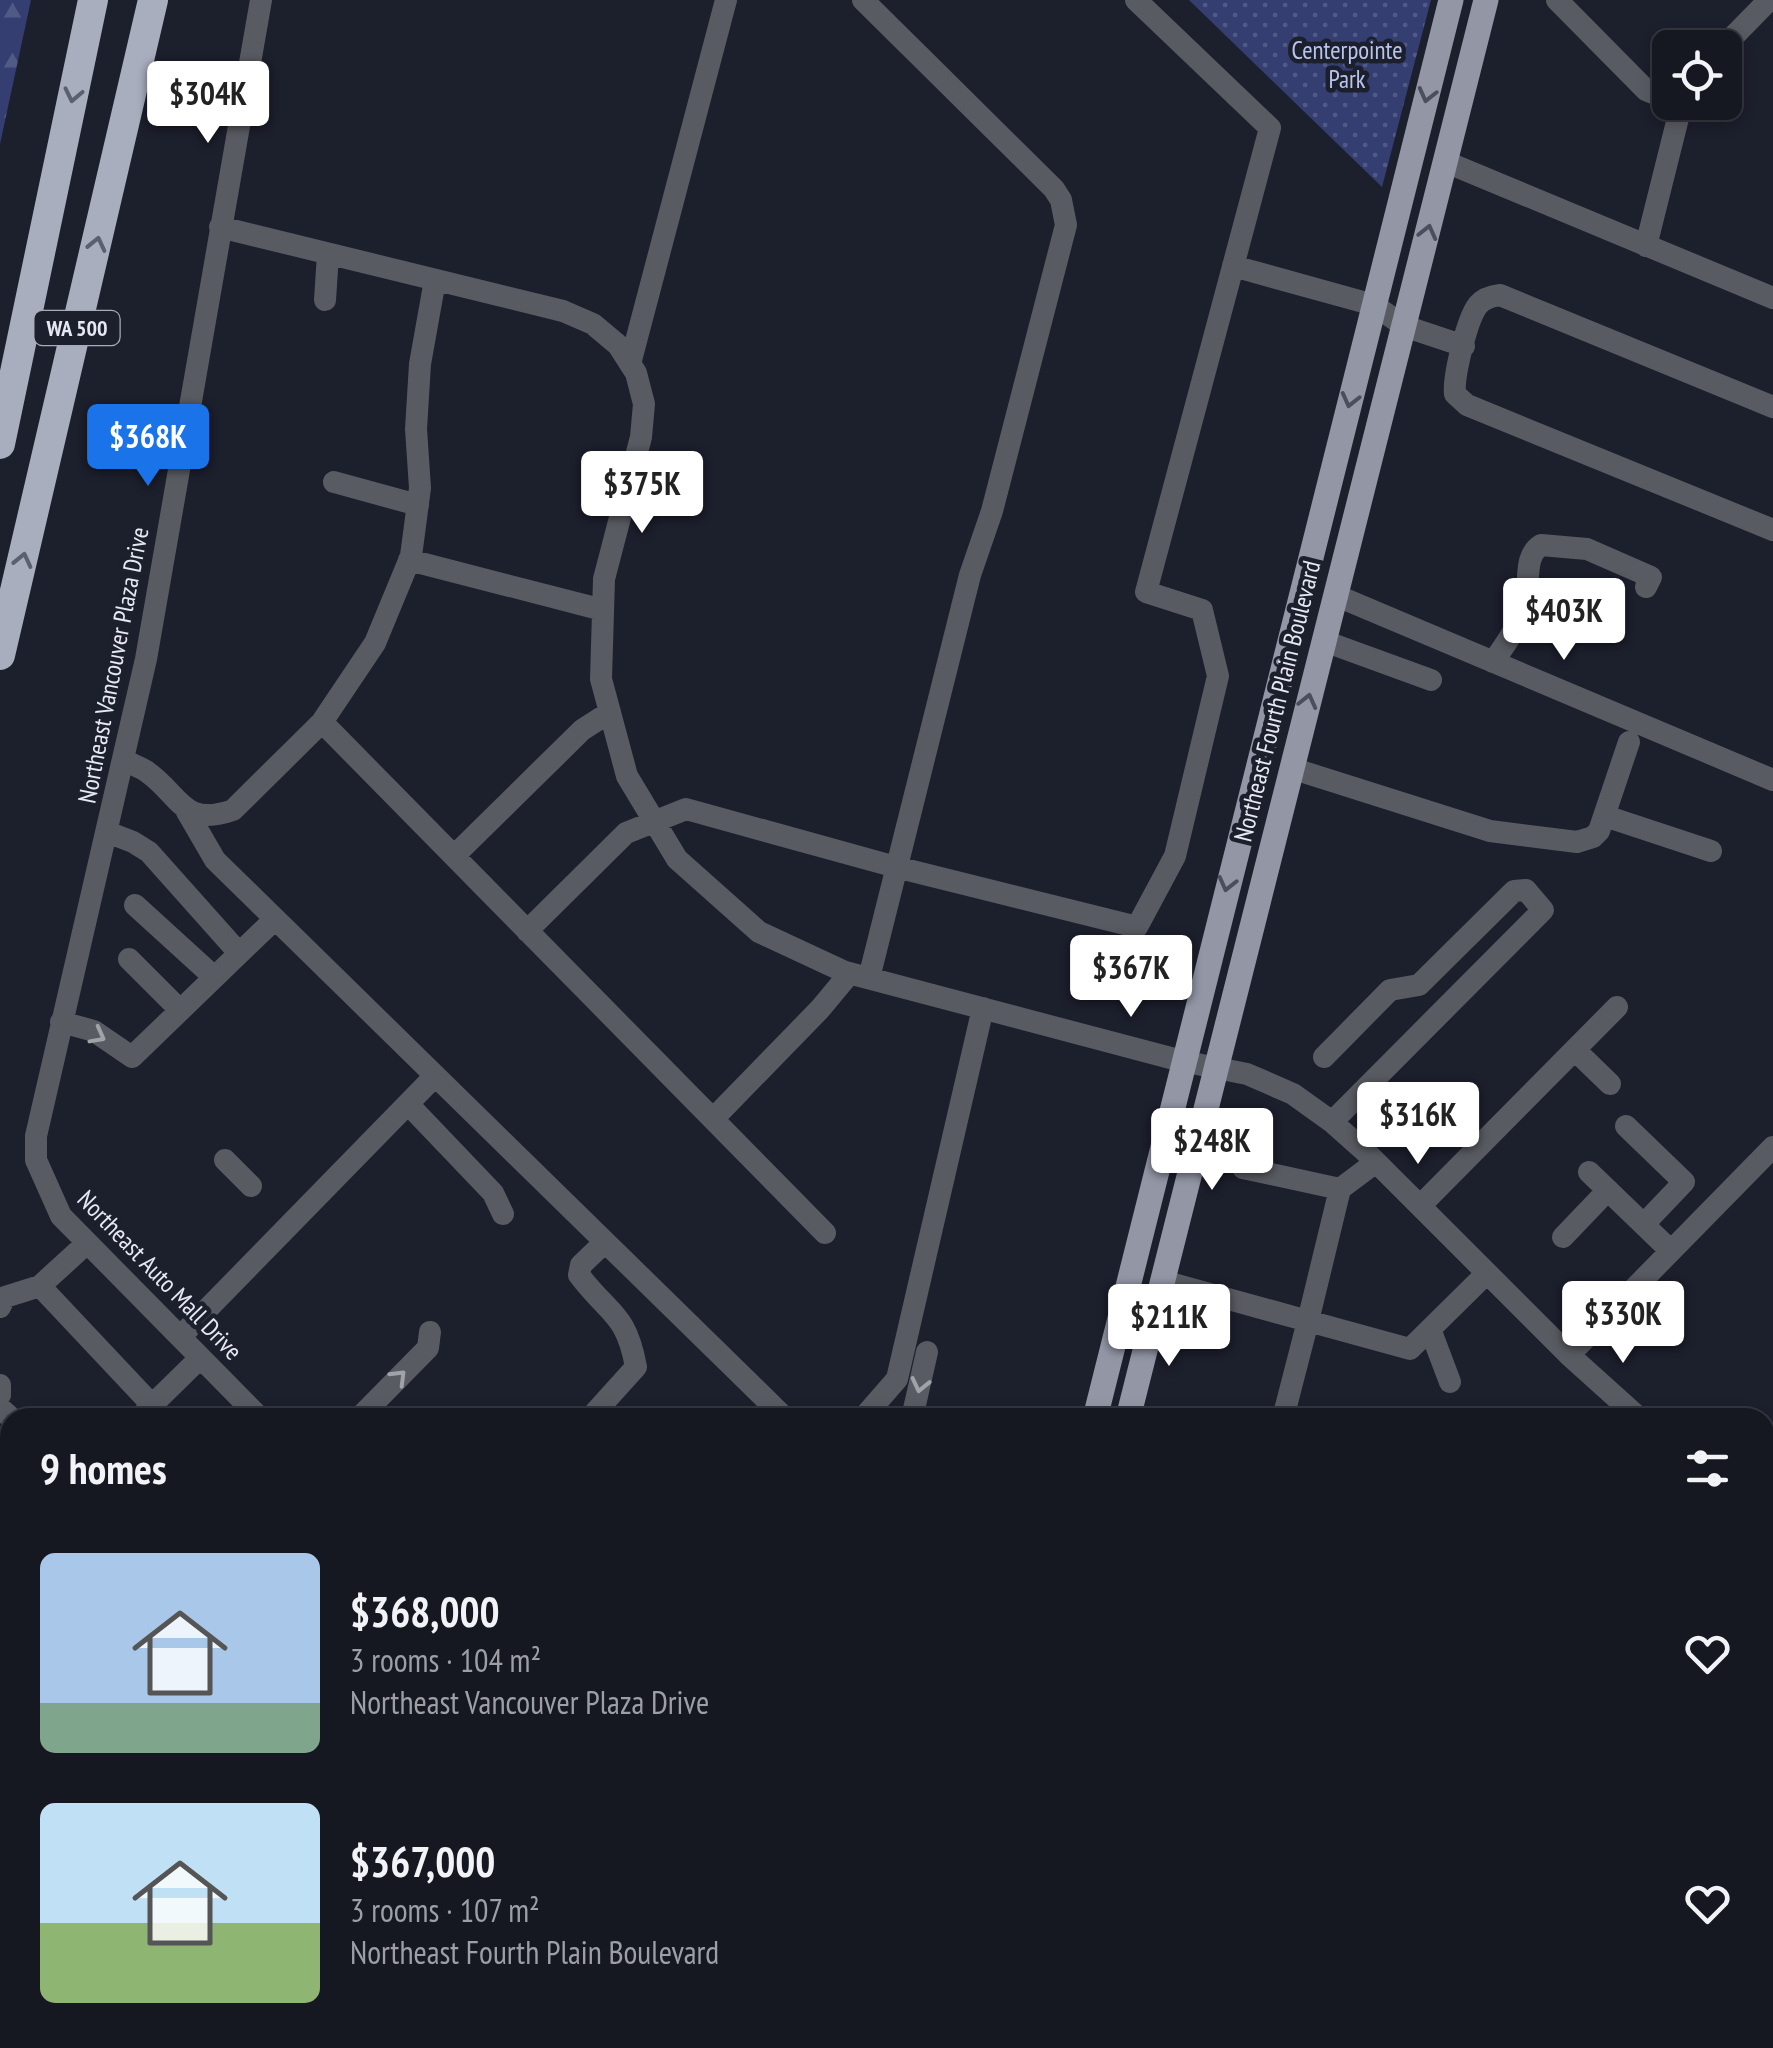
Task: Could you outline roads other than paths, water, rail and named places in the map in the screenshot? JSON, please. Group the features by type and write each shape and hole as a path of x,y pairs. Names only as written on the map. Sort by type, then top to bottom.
{"highway":[{"name":"WA 500","path":"0,444 93,0"},
{"name":"WA 500","path":"0,655 153,0"}],"main road":[{"name":"Northeast Fourth Plain Boulevard","path":"1097,1408 1451,0"},
{"name":"Northeast Fourth Plain Boulevard","path":"1130,1408 1486,0"}],"street":[{"name":"Northeast Vancouver Plaza Drive","path":"36,1160 42,1105 146,660 261,0"},
{"path":"630,364 726,0"},
{"path":"713,1119 820,1009 859,975 896,867 970,575 992,512 1066,225 1065,212 1054,189 862,0"},
{"path":"528,930 626,833 686,809 896,867 1138,927 1175,856 1218,676 1202,610 1146,592 1270,128 1136,0"},
{"path":"1557,0 1652,93"},
{"path":"1740,30 1770,0"},
{"path":"1646,246 1673,120"},
{"path":"1446,162 1773,298"},
{"path":"220,227 563,311 593,324 618,345 636,372 644,404 641,437 604,579 601,679 627,776 676,860 759,932 859,975 1275,1085 1332,1122 1376,1162 1626,1408"},
{"path":"325,300 328,254"},
{"path":"1233,266 1374,305 1404,326 1464,346"},
{"path":"186,810 218,815 233,810 322,722 374,643 409,560 418,505 420,364 435,280"},
{"path":"1773,406 1500,295 1488,297 1476,307 1453,380 1455,394 1468,405 1773,530"},
{"path":"334,482 418,505"},
{"path":"1494,662 1516,630 1526,596 1530,560 1535,548 1541,545 1587,548 1650,577 1646,588"},
{"path":"409,560 603,610"},
{"path":"1336,595 1773,780"},
{"path":"1324,641 1431,680"},
{"path":"454,856 582,730 610,712"},
{"path":"322,722 825,1232"},
{"path":"1291,768 1490,831 1577,842 1593,837 1605,816 1630,742"},
{"path":"124,760 148,772 186,810 214,860 774,1408"},
{"path":"1605,816 1711,850"},
{"path":"107,832 149,852 239,953"},
{"path":"1324,1057 1390,990 1419,985 1514,892 1526,890 1537,901 1542,910 1332,1122"},
{"path":"135,905 214,978"},
{"path":"61,1022 94,1031 132,1056 275,919"},
{"path":"129,959 180,1010"},
{"path":"1420,1206 1617,1007"},
{"path":"873,1408 897,1380 984,1008"},
{"path":"1575,1050 1610,1084"},
{"path":"180,1337 436,1076"},
{"path":"408,1104 493,1192 503,1214"},
{"path":"1626,1126 1684,1182 1644,1224"},
{"path":"1569,1355 1773,1148"},
{"name":"Northeast Auto Mall Drive","path":"36,1160 61,1216 250,1408"},
{"path":"225,1160 251,1186"},
{"path":"1286,1408 1340,1189 1376,1162"},
{"path":"1242,1168 1340,1189"},
{"path":"1589,1172 1672,1250"},
{"path":"1563,1236 1608,1190"},
{"path":"599,1408 636,1367 630,1337 619,1318 579,1276 581,1265 605,1242"},
{"path":"0,1308 5,1297 40,1286 86,1243"},
{"path":"1162,1280 1410,1349 1487,1273"},
{"path":"40,1286 142,1408"},
{"path":"1430,1329 1450,1382"},
{"path":"369,1408 428,1348 430,1332"},
{"path":"914,1408 928,1352"},
{"path":"148,1408 200,1358"},
{"path":"0,1385 0,1395"}],"park label":[{"name":"Centerpointe Park","path":"1347,64"}]}
